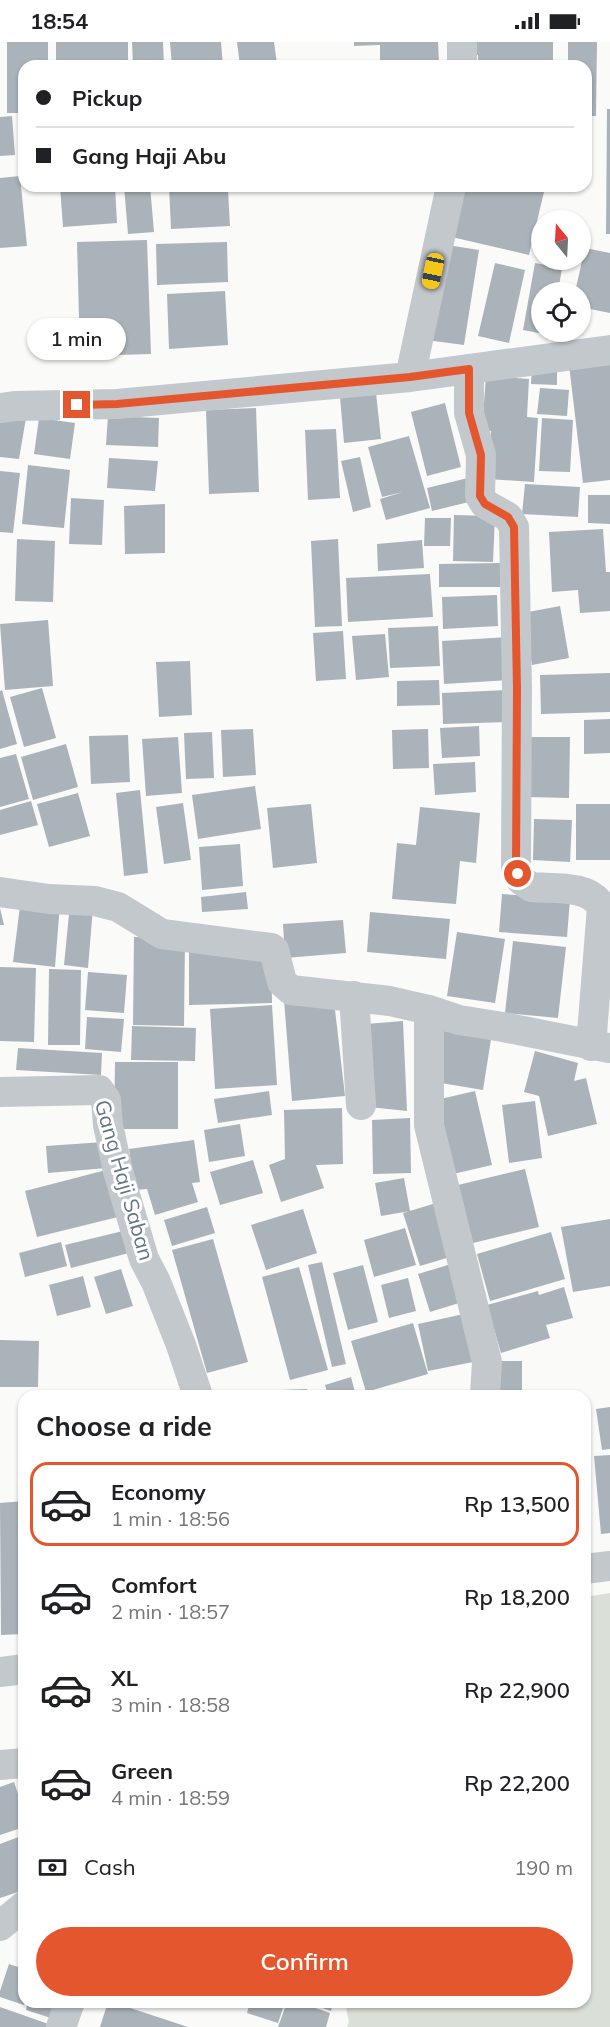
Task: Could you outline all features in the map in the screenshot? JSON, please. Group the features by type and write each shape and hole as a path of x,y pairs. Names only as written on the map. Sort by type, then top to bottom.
{"street":[{"path":"462,42 462,60"},
{"path":"410,377 450,192"},
{"path":"0,408 117,404 410,377 610,350"},
{"path":"0,892 49,899 95,901 118,907 162,934 271,948 274,950 282,982 291,990 390,1000 459,1020 600,1047 602,907 596,898 585,892 531,887 521,880 516,868 517,689 514,527 508,517 485,504 480,496 481,455 469,413 469,369"},
{"path":"354,996 361,1105"},
{"path":"429,1010 429,1125 487,1362 485,1390"},
{"name":"Gang Haji Saban","path":"0,1092 99,1090 106,1100 108,1125 118,1171 144,1259 182,1345 196,1390"},
{"path":"591,1568 610,1566"},
{"path":"0,1672 18,1670"},
{"path":"0,1765 18,1764"},
{"path":"0,1926 18,1911"},
{"path":"61,2027 68,2008"}],"shaded area":[{"path":"610,1593 610,2027 347,2027 349,2022 346,2008 591,2008 591,1596"}],"building":[{"path":"7,42 48,42 48,60 18,60 18,113 7,113"},
{"path":"56,42 128,42 128,60 56,60"},
{"path":"132,42 163,42 164,60 133,60"},
{"path":"170,42 221,42 222,60 172,60"},
{"path":"237,42 274,42 276,60 239,60"},
{"path":"354,42 438,42 439,60 380,60 380,45 354,46"},
{"path":"466,42 553,42 553,60 478,60 478,55 466,56"},
{"path":"568,42 597,42 596,116 592,116 592,60 568,60"},
{"path":"607,109 610,109 610,234 606,234"},
{"path":"12,116 15,155 0,156 0,117"},
{"path":"18,176 18,192 22,192 27,246 0,248 0,178"},
{"path":"60,192 115,192 117,223 63,227"},
{"path":"124,192 151,192 154,232 128,234"},
{"path":"169,192 228,192 230,226 171,229"},
{"path":"454,192 544,192 540,210 531,210 529,255 443,235"},
{"path":"147,240 151,354 80,356 77,242"},
{"path":"227,242 228,282 157,285 156,244"},
{"path":"441,244 479,250 464,345 426,340"},
{"path":"591,249 610,253 610,313 591,309 591,282 577,282 580,270 591,270"},
{"path":"495,263 525,270 509,343 478,336"},
{"path":"534,270 562,270 560,282 532,282"},
{"path":"531,285 531,332 523,330"},
{"path":"225,291 228,345 169,349 167,294"},
{"path":"610,351 610,480 583,483 568,356"},
{"path":"532,364 557,365 557,385 531,384"},
{"path":"486,376 529,379 527,417 538,418 534,482 488,479 491,431 482,430"},
{"path":"540,388 569,390 567,416 537,414"},
{"path":"376,393 381,439 344,443 340,397"},
{"path":"445,403 461,467 427,476 411,412"},
{"path":"256,408 259,492 209,494 206,410"},
{"path":"0,414 26,418 19,459 0,457"},
{"path":"108,416 159,418 158,447 106,445"},
{"path":"39,418 75,423 70,459 34,454"},
{"path":"542,418 573,420 570,472 539,471"},
{"path":"336,429 340,498 308,500 305,430"},
{"path":"409,436 430,508 386,520 380,499 403,492 382,497 368,447"},
{"path":"360,457 371,507 353,512 341,461"},
{"path":"109,458 158,461 155,491 107,488"},
{"path":"28,465 70,470 64,528 22,524"},
{"path":"0,471 20,473 13,533 0,532"},
{"path":"468,478 473,501 432,511 427,488"},
{"path":"525,484 580,487 578,517 522,514"},
{"path":"588,495 610,495 610,524 588,523"},
{"path":"71,498 104,500 102,545 69,544"},
{"path":"165,504 165,553 125,554 124,506"},
{"path":"454,515 495,516 493,562 453,561"},
{"path":"425,518 451,518 450,546 424,546"},
{"path":"603,529 606,572 610,572 610,611 580,613 578,590 552,592 549,532"},
{"path":"17,539 55,541 53,602 15,601"},
{"path":"338,539 342,626 315,627 311,541"},
{"path":"422,540 424,568 378,571 377,544"},
{"path":"500,563 500,587 439,587 439,564"},
{"path":"430,574 433,617 348,622 346,578"},
{"path":"497,595 498,626 443,629 442,597"},
{"path":"560,606 569,658 532,665 523,613"},
{"path":"48,620 53,686 5,690 0,624"},
{"path":"438,626 440,666 390,668 388,628"},
{"path":"343,631 346,679 316,681 313,633"},
{"path":"385,634 389,677 356,680 352,636"},
{"path":"509,637 511,680 444,684 442,641"},
{"path":"190,661 192,715 159,717 156,662"},
{"path":"610,673 610,712 541,714 540,675"},
{"path":"439,680 440,705 397,706 397,681"},
{"path":"42,688 56,738 24,747 10,697"},
{"path":"2,690 17,744 0,749 0,691"},
{"path":"507,690 508,722 443,724 442,693"},
{"path":"610,719 610,753 584,754 584,720"},
{"path":"479,726 480,756 442,758 440,728"},
{"path":"253,729 256,775 223,777 221,730"},
{"path":"428,729 429,768 393,769 392,730"},
{"path":"212,732 214,778 186,779 184,733"},
{"path":"128,735 130,782 91,784 89,736"},
{"path":"178,737 182,793 146,796 142,739"},
{"path":"528,737 570,737 569,798 527,797"},
{"path":"66,744 78,787 33,800 21,757"},
{"path":"16,754 29,799 0,807 0,758"},
{"path":"475,762 476,792 435,795 433,764"},
{"path":"255,786 261,829 198,839 192,795"},
{"path":"140,790 148,873 124,876 116,793"},
{"path":"78,793 90,836 49,847 37,804"},
{"path":"31,801 38,825 0,835 0,810"},
{"path":"183,803 191,860 164,864 156,807"},
{"path":"311,804 317,863 273,868 267,808"},
{"path":"576,804 610,804 610,860 576,860"},
{"path":"420,807 480,813 476,863 460,861 456,904 392,899 397,843 416,845"},
{"path":"534,819 572,820 570,862 533,860"},
{"path":"240,844 243,886 202,890 199,847"},
{"path":"246,892 248,909 202,912 201,897"},
{"path":"502,894 570,899 567,937 499,932"},
{"path":"21,898 60,904 55,967 13,962"},
{"path":"70,904 93,907 88,968 64,965"},
{"path":"0,908 4,925 0,925"},
{"path":"370,912 450,919 446,959 367,952"},
{"path":"343,920 346,953 285,958 283,924"},
{"path":"457,932 505,939 495,1003 447,996"},
{"path":"134,937 185,938 184,1026 133,1025"},
{"path":"513,941 566,947 558,1018 505,1013"},
{"path":"189,947 271,950 272,1003 189,1005"},
{"path":"0,967 36,968 34,1042 0,1041"},
{"path":"49,969 81,970 80,1045 48,1045"},
{"path":"88,972 127,975 124,1013 85,1010"},
{"path":"284,1000 334,1001 345,1096 292,1101"},
{"path":"272,1005 277,1085 215,1089 210,1009"},
{"path":"87,1017 124,1019 121,1052 85,1049"},
{"path":"403,1021 407,1111 369,1107 366,1024"},
{"path":"132,1026 196,1028 195,1061 131,1060"},
{"path":"444,1031 491,1039 483,1090 435,1082"},
{"path":"18,1048 102,1053 101,1075 16,1070"},
{"path":"535,1051 578,1063 574,1081 586,1078 597,1124 548,1136 539,1096 524,1092"},
{"path":"115,1062 178,1062 178,1129 114,1129"},
{"path":"269,1091 272,1115 218,1123 214,1099"},
{"path":"475,1091 492,1165 453,1174 436,1100"},
{"path":"535,1101 542,1158 509,1163 502,1105"},
{"path":"342,1108 343,1164 316,1165 324,1188 281,1202 269,1165 285,1159 284,1110"},
{"path":"410,1118 411,1173 373,1174 372,1120"},
{"path":"240,1124 245,1156 209,1162 204,1130"},
{"path":"194,1140 200,1182 192,1183 198,1202 155,1215 147,1189 135,1190 129,1149"},
{"path":"104,1142 106,1168 48,1173 46,1146"},
{"path":"253,1160 263,1193 220,1205 210,1172"},
{"path":"110,1169 122,1216 37,1237 25,1191"},
{"path":"525,1169 539,1227 473,1243 458,1185"},
{"path":"404,1178 410,1211 381,1216 375,1183"},
{"path":"443,1201 460,1254 420,1266 403,1213"},
{"path":"207,1207 215,1233 172,1246 164,1220"},
{"path":"303,1209 317,1253 266,1270 251,1225"},
{"path":"610,1219 610,1286 573,1292 561,1227"},
{"path":"405,1228 416,1265 374,1277 364,1240"},
{"path":"123,1231 129,1253 71,1268 65,1245"},
{"path":"551,1232 565,1279 490,1301 477,1254"},
{"path":"213,1239 248,1362 207,1373 172,1250"},
{"path":"61,1242 67,1266 25,1277 19,1253"},
{"path":"461,1261 472,1299 430,1312 418,1274"},
{"path":"322,1262 346,1364 332,1367 308,1265"},
{"path":"363,1265 378,1322 348,1330 333,1273"},
{"path":"299,1267 328,1370 290,1380 262,1277"},
{"path":"121,1269 133,1306 106,1314 94,1277"},
{"path":"83,1276 91,1307 57,1316 49,1285"},
{"path":"408,1278 416,1311 389,1318 381,1285"},
{"path":"564,1287 573,1318 546,1325 550,1338 501,1353 487,1305 538,1291 539,1295"},
{"path":"473,1312 483,1360 428,1371 418,1324"},
{"path":"413,1323 428,1374 373,1390 365,1390 351,1341"},
{"path":"0,1340 39,1341 38,1387 0,1387"},
{"path":"492,1361 522,1361 522,1390 492,1390"},
{"path":"351,1377 354,1390 326,1390 325,1385"},
{"path":"610,1407 610,1449 602,1450 596,1409"},
{"path":"610,1455 610,1533 601,1534 594,1456"},
{"path":"18,1502 18,1634 1,1635 0,1503"},
{"path":"14,1782 18,1794 18,1829 0,1835 0,1787"},
{"path":"18,1837 18,1892 0,1898 0,1844"},
{"path":"9,1964 18,1967 18,2003 0,1997"},
{"path":"0,2007 57,2027 0,2027"},
{"path":"26,2008 64,2008 60,2021 26,2010"},
{"path":"106,2008 130,2008 188,2027 100,2027"},
{"path":"248,2008 283,2008 278,2023 247,2013"},
{"path":"285,2008 315,2008 330,2013 326,2027 278,2027"}],"route":[{"path":"77,405 117,404 410,377 469,369 469,413 481,455 480,496 485,504 508,517 514,527 517,689 516,868 518,874"}]}
